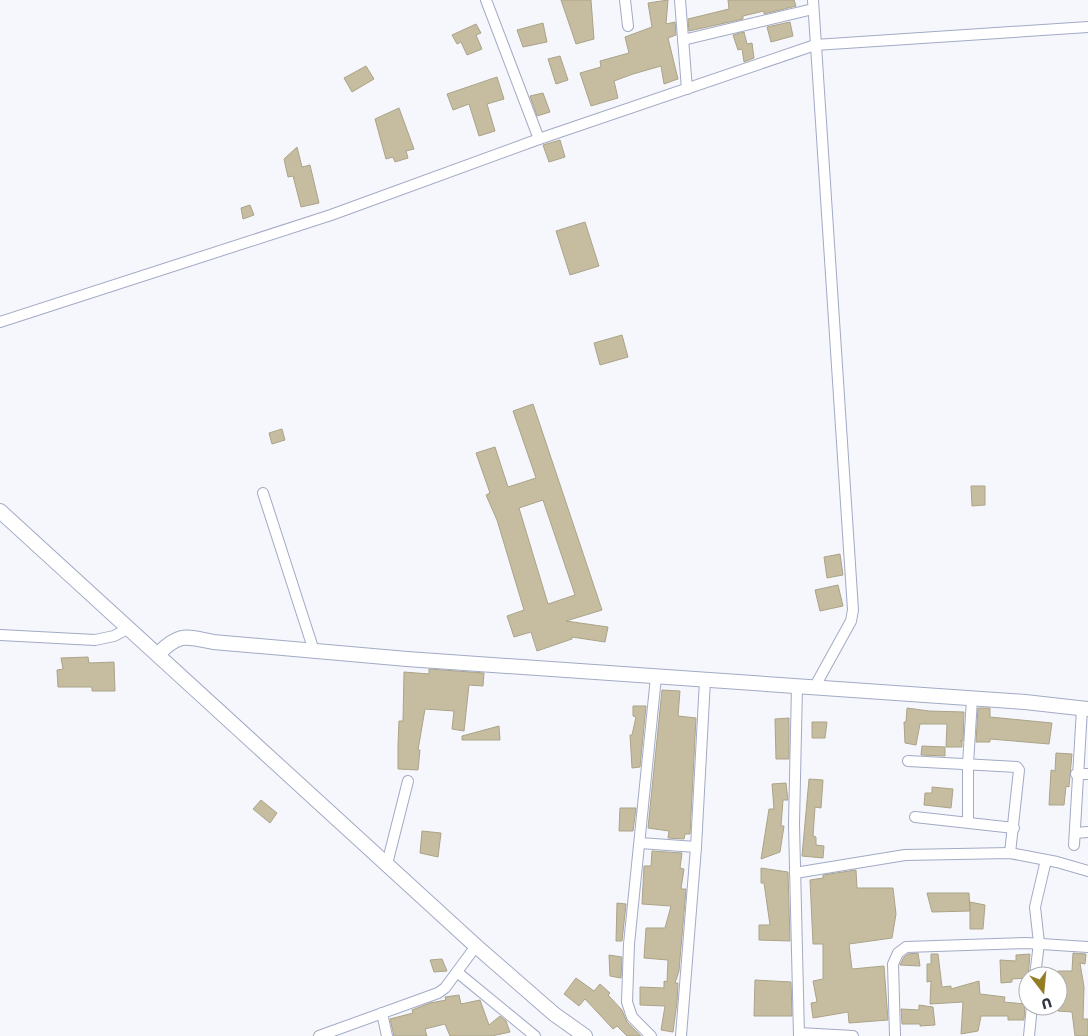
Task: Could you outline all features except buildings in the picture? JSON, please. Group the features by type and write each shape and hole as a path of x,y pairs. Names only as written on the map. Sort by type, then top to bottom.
{"main road":[{"path":"0,511 387,864 475,948 554,1014 585,1036"},
{"path":"158,654 172,640 181,637 213,642 314,651 1085,709"}],"street":[{"path":"486,0 539,139"},
{"path":"625,0 628,26"},
{"path":"680,0 687,90"},
{"path":"683,40 813,5 853,610 851,621 814,688"},
{"path":"0,322 331,215 539,139 815,45 1088,28"},
{"path":"263,493 314,651"},
{"path":"0,635 95,640 114,636 129,628"},
{"path":"651,1036 632,1017 627,1002 629,944 656,676"},
{"path":"681,1036 696,847 705,680"},
{"path":"797,686 795,873 800,1035 853,1036"},
{"path":"968,822 968,764 972,699"},
{"path":"1074,846 1076,774 1085,709"},
{"path":"908,761 1018,767 1014,828 1010,853"},
{"path":"1076,774 1088,774"},
{"path":"387,864 408,782"},
{"path":"915,817 1014,828"},
{"path":"1075,833 1088,832"},
{"path":"640,843 696,847"},
{"path":"795,873 904,855 1010,853 1088,871"},
{"path":"1036,966 1039,943 1035,907 1046,860"},
{"path":"895,1036 894,964 898,953 906,947 1039,943 1088,947"},
{"path":"319,1036 438,993 445,988 475,948"},
{"path":"457,972 535,1036"},
{"path":"382,1013 387,1036"},
{"path":"1029,1036 1031,1016"}]}
